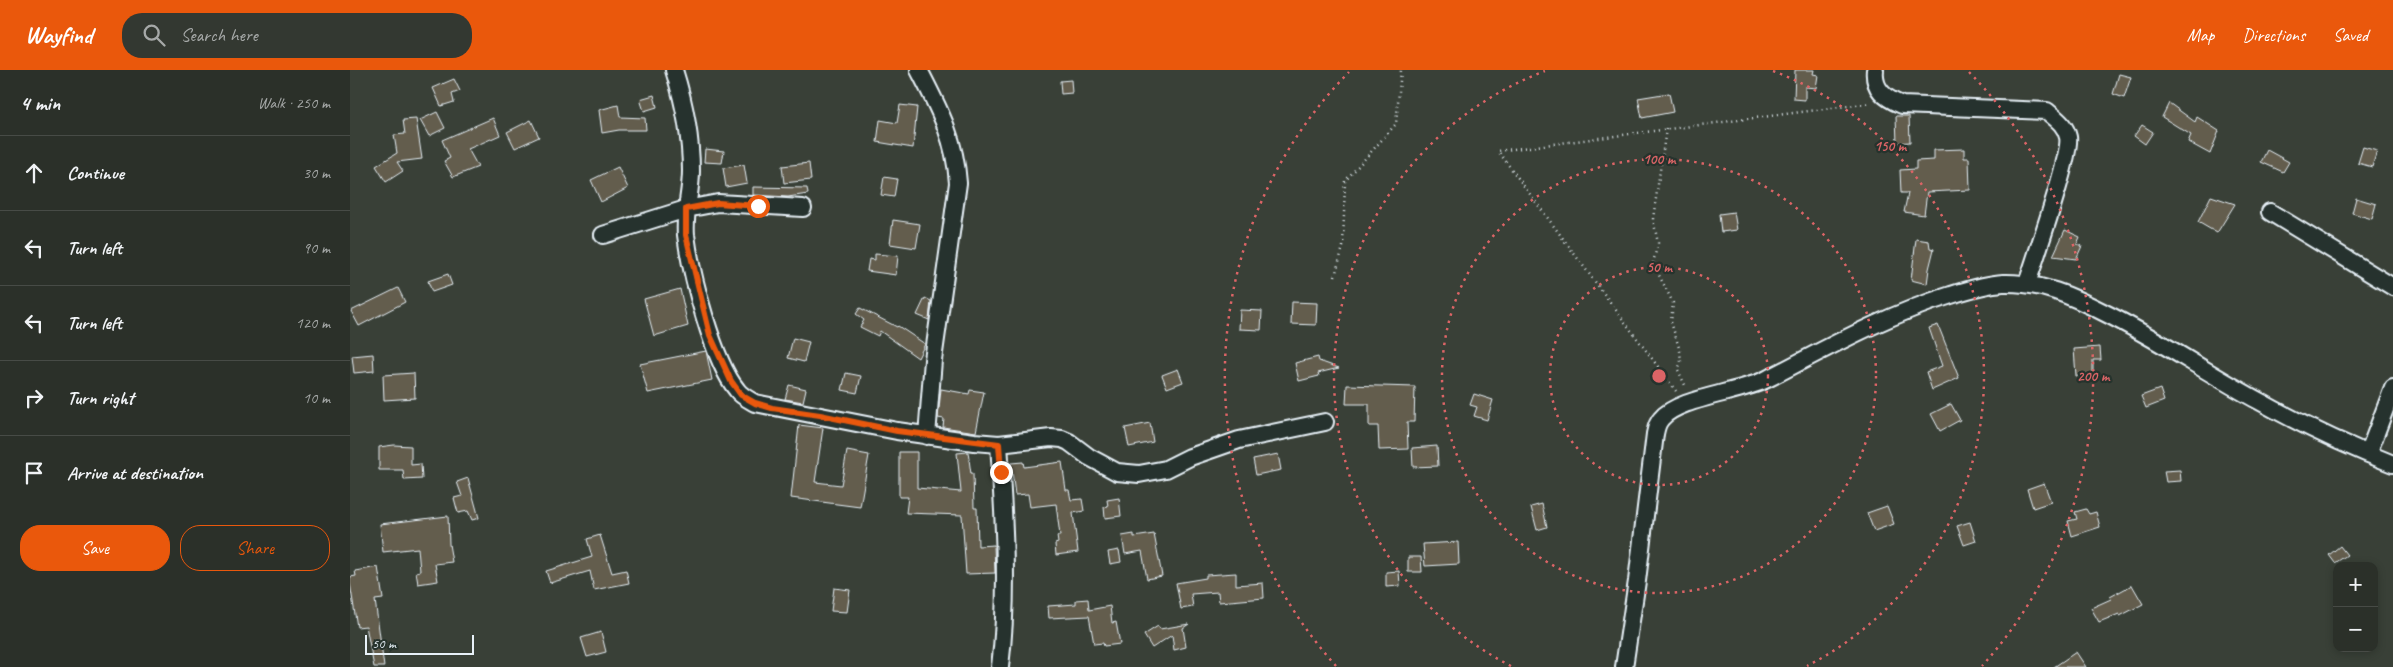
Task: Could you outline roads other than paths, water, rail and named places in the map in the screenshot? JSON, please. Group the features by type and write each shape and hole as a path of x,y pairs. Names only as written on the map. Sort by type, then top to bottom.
{"street":[{"path":"674,70 682,94 691,172 686,209 686,235 710,335 731,381 741,395 755,403 772,408 820,415 927,436 999,444 1051,438 1062,439 1069,442 1089,458 1117,472 1139,474 1166,469 1190,457 1239,440 1325,422"},
{"path":"919,70 947,124 956,160 958,183 933,360 927,436"},
{"path":"1875,70 1877,86 1882,94 1902,105 2047,111 2062,123 2069,139 2062,170 2027,284"},
{"path":"603,235 686,209 718,203 803,208"},
{"path":"2270,212 2393,287"},
{"path":"1624,667 1637,581 1655,434 1659,421 1668,412 1685,403 1734,392 1761,382 1874,325 1924,303 1968,289 1994,285 2027,284 2062,291 2140,330 2258,401 2338,442 2393,464"},
{"path":"2368,454 2393,388"},
{"path":"999,444 1004,491 1004,598 1000,667"}]}
